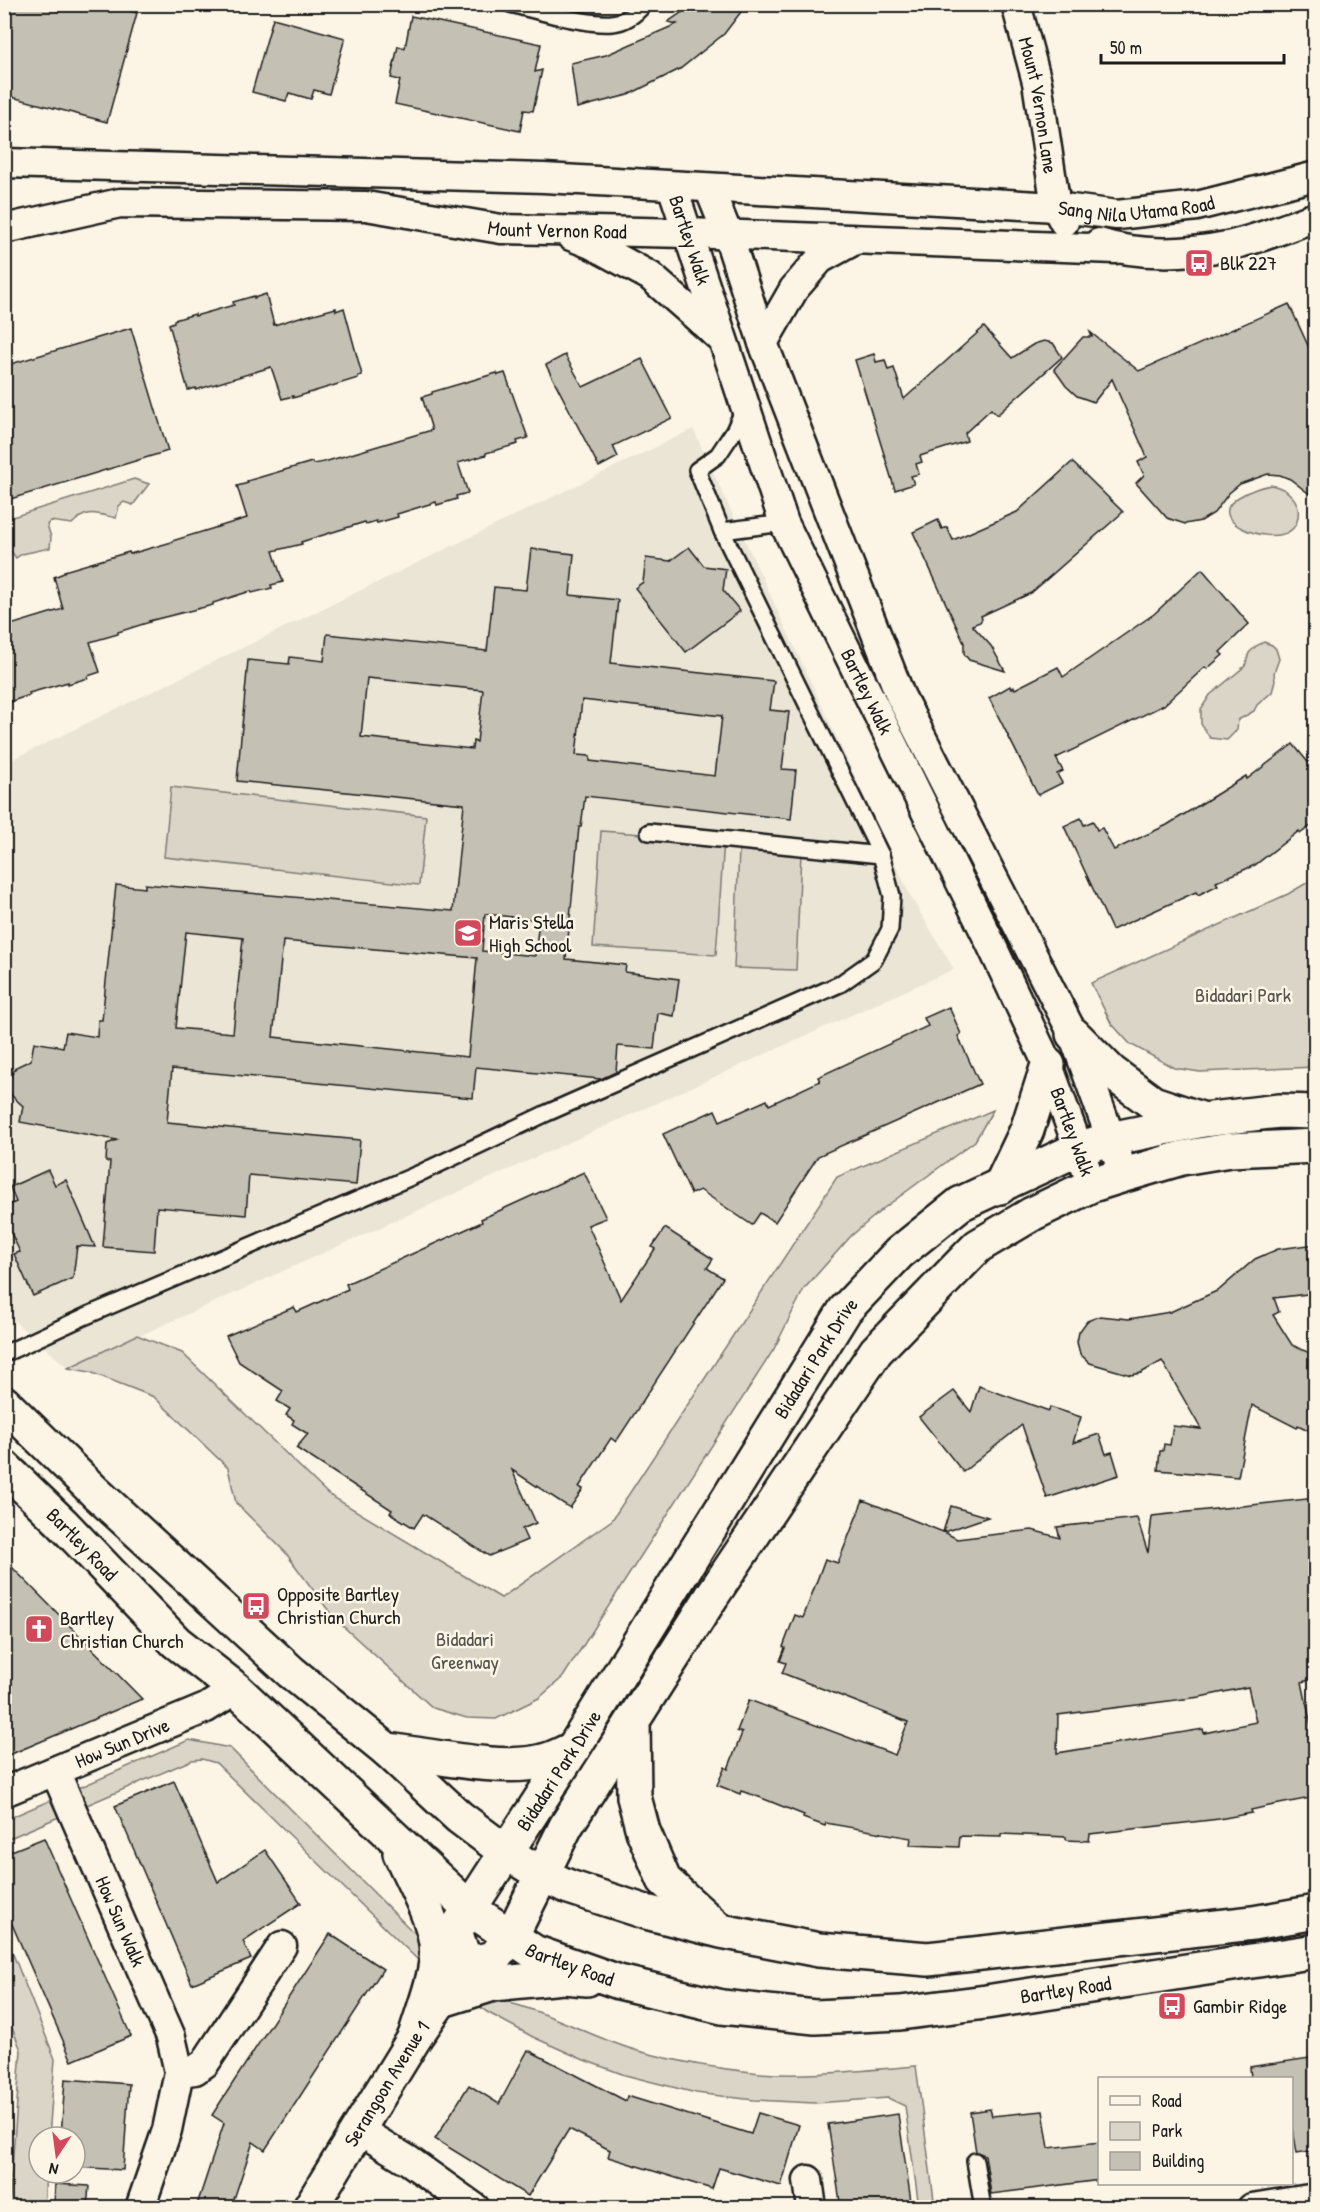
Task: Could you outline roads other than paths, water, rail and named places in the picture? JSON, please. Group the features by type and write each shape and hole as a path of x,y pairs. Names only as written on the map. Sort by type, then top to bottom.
{"main road":[{"path":"1073,1034 1111,1072 1154,1103 1203,1120"},
{"path":"1000,1187 1027,1130 1048,1065"},
{"name":"Bidadari Park Drive","path":"507,1853 845,1310 899,1253 960,1204 1078,1149 1110,1139 1203,1120 1279,1111 1316,1112"},
{"name":"Bidadari Park Drive","path":"543,1875 566,1826 712,1596 876,1351 978,1246 1032,1214 1092,1185 1124,1174 1182,1158 1230,1150 1316,1146"},
{"path":"960,1204 984,1203 993,1208 993,1224 978,1246"},
{"path":"4,1403 95,1492 291,1672 387,1750 459,1817 507,1853 543,1875 569,1887 646,1912 721,1931 819,1950 928,1959 1253,1923 1316,1912"},
{"name":"Bartley Road","path":"4,1467 176,1642 236,1689 470,1909 534,1952 619,1982 722,2007 815,2017 900,2013 986,2002 1316,1951"},
{"path":"633,1721 634,1797 647,1841 664,1880 721,1931"},
{"path":"387,1750 484,1763 512,1764 542,1762 573,1749"},
{"path":"393,1838 429,1920 436,1945 435,1966 415,2037"},
{"path":"507,1853 454,1931 466,1964 494,1958 511,1937 543,1875"},
{"name":"Serangoon Avenue 1","path":"310,2208 415,2037 466,1964"},
{"path":"442,2000 493,1984 563,1977 619,1982"}],"street":[{"name":"Mount Vernon Lane","path":"1016,4 1037,82 1056,207"},
{"path":"4,163 532,178 1056,207"},
{"path":"116,166 120,203"},
{"name":"Sang Nila Utama Road","path":"1056,207 1117,215 1197,206 1316,176"},
{"name":"Bartley Walk","path":"672,186 784,523 1048,1065 1092,1185"},
{"name":"Bartley Walk","path":"709,188 728,235 763,343 900,695 1073,1034 1124,1174"},
{"name":"Mount Vernon Road","path":"4,229 120,203 366,206 501,229 687,233 1116,249"},
{"name":"Sang Nila Utama Road","path":"1056,207 1070,234 1116,249 1171,252 1228,246 1316,217"},
{"path":"556,231 591,243 650,276 724,340"},
{"path":"763,343 794,289 820,259 854,240"},
{"name":"How Sun Drive","path":"4,1792 206,1708 236,1689"},
{"name":"How Sun Walk","path":"55,1771 171,2037 179,2072 167,2130 140,2208"},
{"path":"179,2072 195,2070 205,2063 282,1946"},
{"path":"359,2130 408,2160 475,2208"},
{"path":"1252,2208 1316,2198"}],"lane":[{"path":"510,4 582,20 612,23 626,19 644,4"},
{"path":"4,1353 417,1174 547,1113 840,984 874,960 890,929 891,918 892,896 881,855 722,531 697,470 718,455 734,431 745,407"},
{"path":"722,531 784,523"},
{"path":"649,832 881,855"},
{"path":"975,2161 983,2208"}],"place":[{"name":"Blk 227","path":"1199,263"},
{"name":"Maris Stella High School","path":"468,933"},
{"name":"Opposite Bartley Christian Church","path":"256,1606"},
{"name":"Bartley Christian Church","path":"39,1629"},
{"name":"Gambir Ridge","path":"1172,2006"}],"park label":[{"name":"Bidadari Park","path":"1243,995"},
{"name":"Bidadari Greenway","path":"465,1650"}]}
